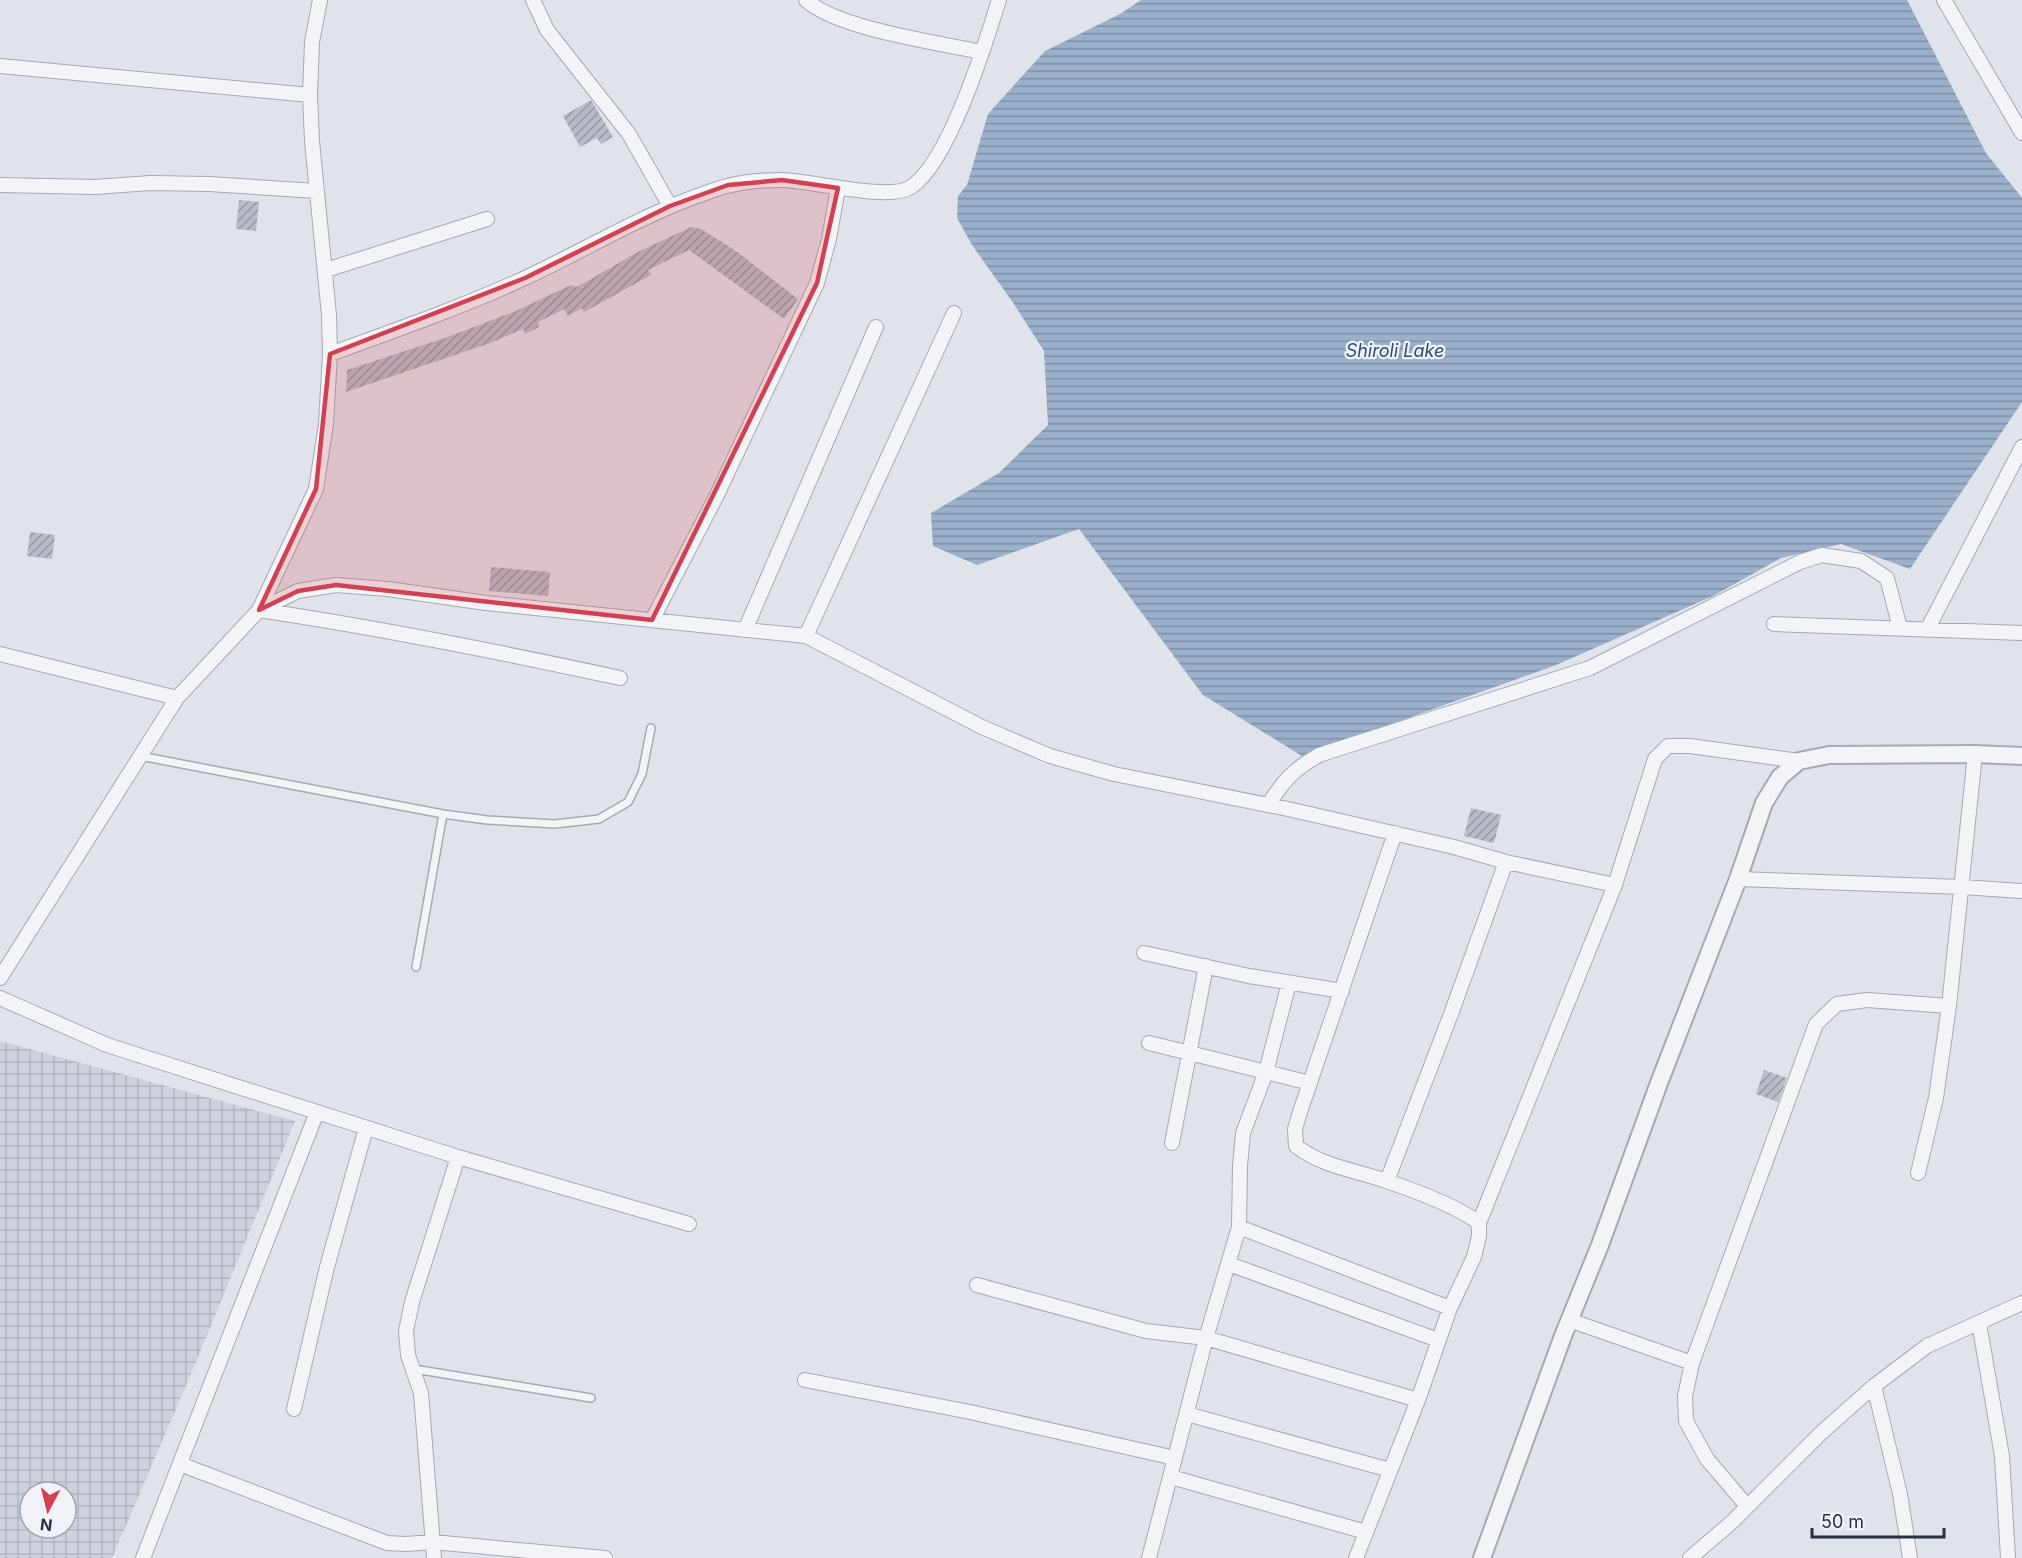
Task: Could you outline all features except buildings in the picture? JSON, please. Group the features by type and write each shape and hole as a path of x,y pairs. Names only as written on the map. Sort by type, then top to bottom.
{"street":[{"path":"0,978 177,698 259,610 316,489 326,424 330,354 326,270 310,95 312,42 320,0"},
{"path":"533,0 547,30 629,134 670,206"},
{"path":"806,0 822,13 860,25 981,52"},
{"path":"330,354 433,316 525,278 670,206 728,185 782,180 885,192 909,189 924,177 940,154 963,103 999,0"},
{"path":"1944,0 2022,133"},
{"path":"0,66 310,95"},
{"path":"0,185 75,187 150,183 209,184 317,191"},
{"path":"652,620 717,495 818,283 838,188"},
{"path":"326,270 487,219"},
{"path":"806,636 954,313"},
{"path":"745,630 876,327"},
{"path":"1927,630 2022,447"},
{"path":"1268,805 1282,783 1298,767 1319,755 1590,668 1800,562 1822,555 1861,561 1887,578 1900,628"},
{"path":"259,610 298,591 336,585 806,636 982,727 1050,756 1114,774 1395,833 1506,862 1615,885"},
{"path":"259,610 450,641 620,678"},
{"path":"1774,624 2022,633"},
{"path":"0,654 177,698"},
{"path":"1356,1558 1418,1400 1450,1308 1474,1257 1479,1236 1479,1223 1615,885 1655,759 1668,746 1690,746 1799,761 1829,755 2022,756"},
{"path":"1918,1173 1936,1098 1950,1006 1975,754"},
{"path":"1482,1558 1569,1320 1600,1245 1663,1072 1738,879 1764,803 1780,777 1799,761"},
{"path":"1395,833 1295,1129 1296,1146 1309,1156 1328,1164 1387,1181 1467,1214 1479,1223"},
{"path":"1387,1181 1506,862"},
{"path":"1738,879 2022,891"},
{"path":"1144,953 1289,983 1342,991"},
{"path":"1172,1143 1206,966"},
{"path":"1149,1558 1206,1338 1239,1227 1243,1133 1266,1072 1289,983"},
{"path":"0,998 107,1045 366,1128 689,1224"},
{"path":"1747,1506 1707,1459 1686,1421 1685,1396 1692,1363 1816,1024 1837,1004 1867,1000 1950,1006"},
{"path":"1149,1043 1310,1083"},
{"path":"148,1557 180,1464 316,1112"},
{"path":"294,1408 327,1267 366,1128"},
{"path":"434,1558 421,1393 408,1355 406,1331 458,1156"},
{"path":"1239,1227 1450,1308"},
{"path":"1229,1264 1438,1340"},
{"path":"977,1285 1146,1331 1206,1338 1418,1400"},
{"path":"1690,1558 1821,1433 1874,1386 1927,1346 2022,1303"},
{"path":"1569,1320 1692,1363"},
{"path":"1979,1323 1984,1341 2002,1456 2008,1558"},
{"path":"805,1380 970,1412 1175,1458"},
{"path":"1874,1386 1900,1494 1910,1558"},
{"path":"1187,1414 1390,1470"},
{"path":"180,1464 387,1544 433,1542 605,1558"},
{"path":"1171,1477 1366,1532"}],"lane":[{"path":"140,756 443,814 486,820 555,824 599,819 628,802 642,774 651,728"},
{"path":"416,967 443,814"},
{"path":"414,1369 591,1398"}],"highlighted area":[{"path":"782,180 838,188 817,283 652,620 336,585 298,591 259,610 316,489 330,354 525,278 670,206 728,185"}],"shaded area":[{"path":"0,1041 295,1121 112,1558 0,1558"}],"water":[{"name":"Shiroli Lake","path":"1141,0 1907,0 1986,153 2022,198 2022,402 1910,569 1841,544 1781,558 1713,596 1556,665 1302,756 1203,695 1079,529 977,565 933,546 931,513 999,473 1048,425 1044,351 972,245 957,218 958,196 967,185 988,114 1045,51 1120,14"}]}
